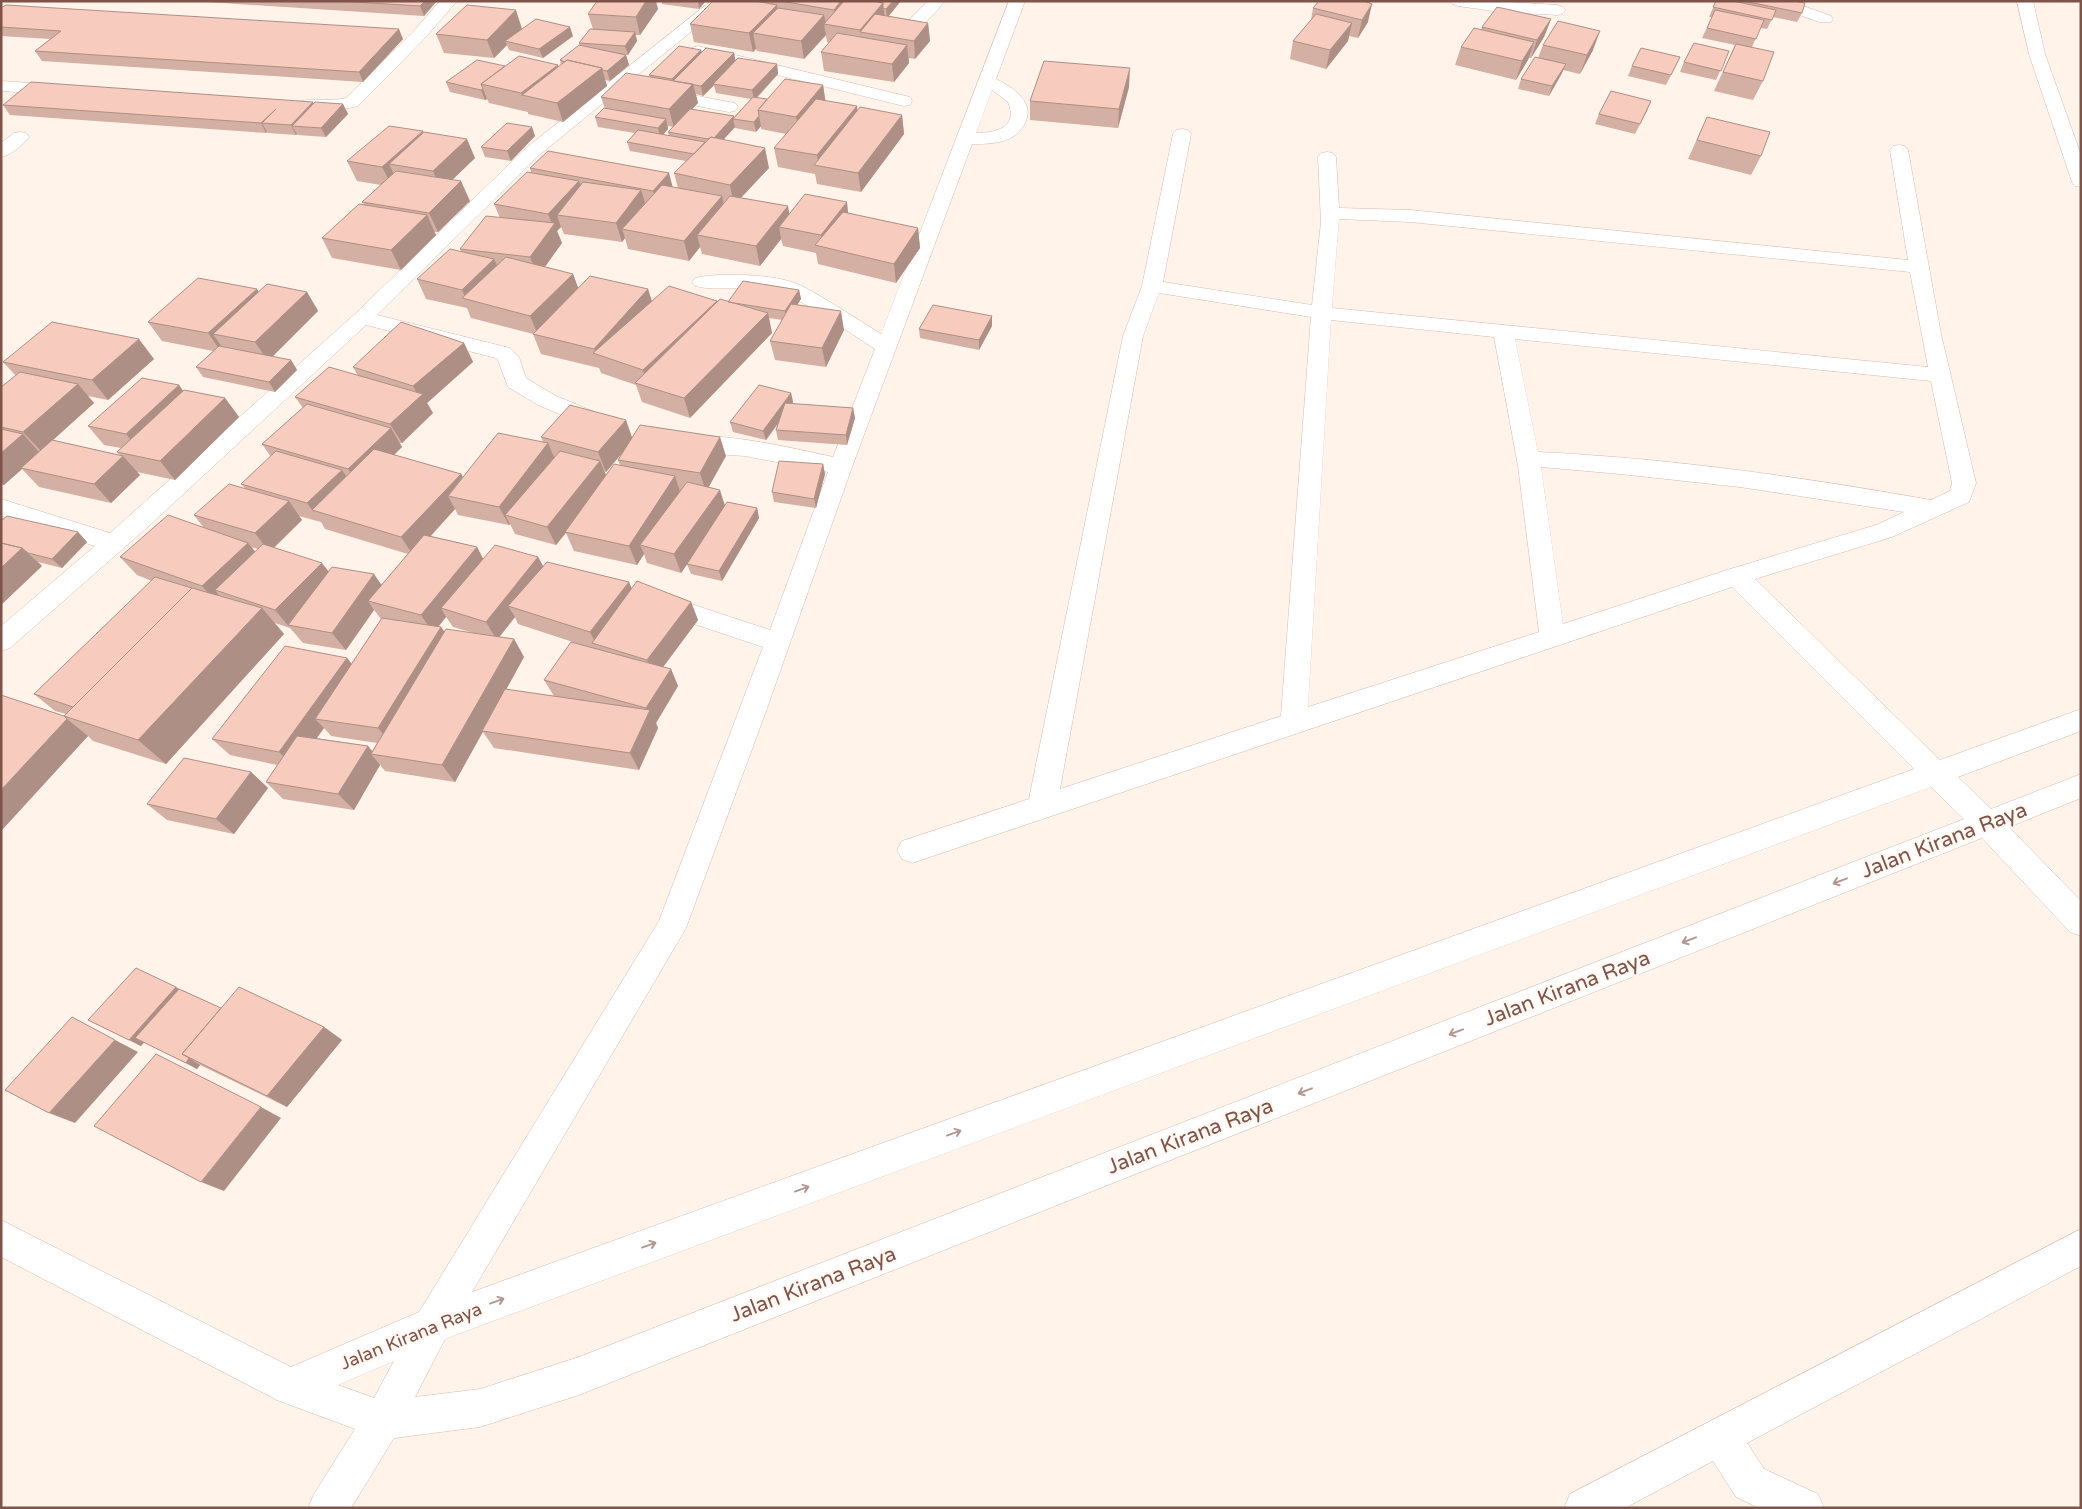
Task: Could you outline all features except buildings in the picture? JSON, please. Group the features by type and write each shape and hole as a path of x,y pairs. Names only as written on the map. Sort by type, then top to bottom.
{"street":[{"path":"293,104 336,106 352,102 418,36 449,1"},
{"path":"1,641 115,543 542,154 631,88 668,44 721,1"},
{"path":"902,36 936,1"},
{"path":"328,1508 383,1420 432,1325 671,928 778,642 841,466 1017,1"},
{"path":"1458,1 1500,7 1558,10"},
{"path":"1775,1 1825,19"},
{"path":"2024,1 2036,54 2081,182"},
{"path":"398,35 418,36"},
{"path":"668,44 904,101"},
{"path":"964,139 1005,135 1014,128 1018,118 1020,107 1013,97 1004,88 986,81"},
{"path":"1,86 79,91"},
{"path":"631,88 728,107"},
{"path":"1,134 20,137 1,152"},
{"path":"1042,807 1132,336 1152,286 1182,134"},
{"path":"912,850 1736,576 1884,531 1961,496 1964,483 1940,375 1899,150"},
{"path":"1294,723 1329,213 1327,158"},
{"path":"1329,213 1410,216 1920,267"},
{"path":"702,282 741,281 768,283 793,289 886,346"},
{"path":"1152,286 1322,313 1940,375"},
{"path":"362,318 503,353 508,357 516,382 530,392 620,432"},
{"path":"1503,331 1528,458 1552,637"},
{"path":"664,442 758,449 841,466"},
{"path":"1528,458 1592,462 1724,477 1853,494 1934,509"},
{"path":"1,507 115,543"},
{"path":"1736,576 1986,823 2081,922"},
{"path":"639,596 778,642"},
{"name":"Jalan Kirana Raya","path":"290,1387 432,1325 2081,720"},
{"name":"Jalan Kirana Raya","path":"1,1238 290,1387 383,1420 480,1408 579,1376 2081,786"},
{"path":"1584,1508 2081,1247"},
{"path":"1720,1436 1750,1484 1804,1508"}]}
